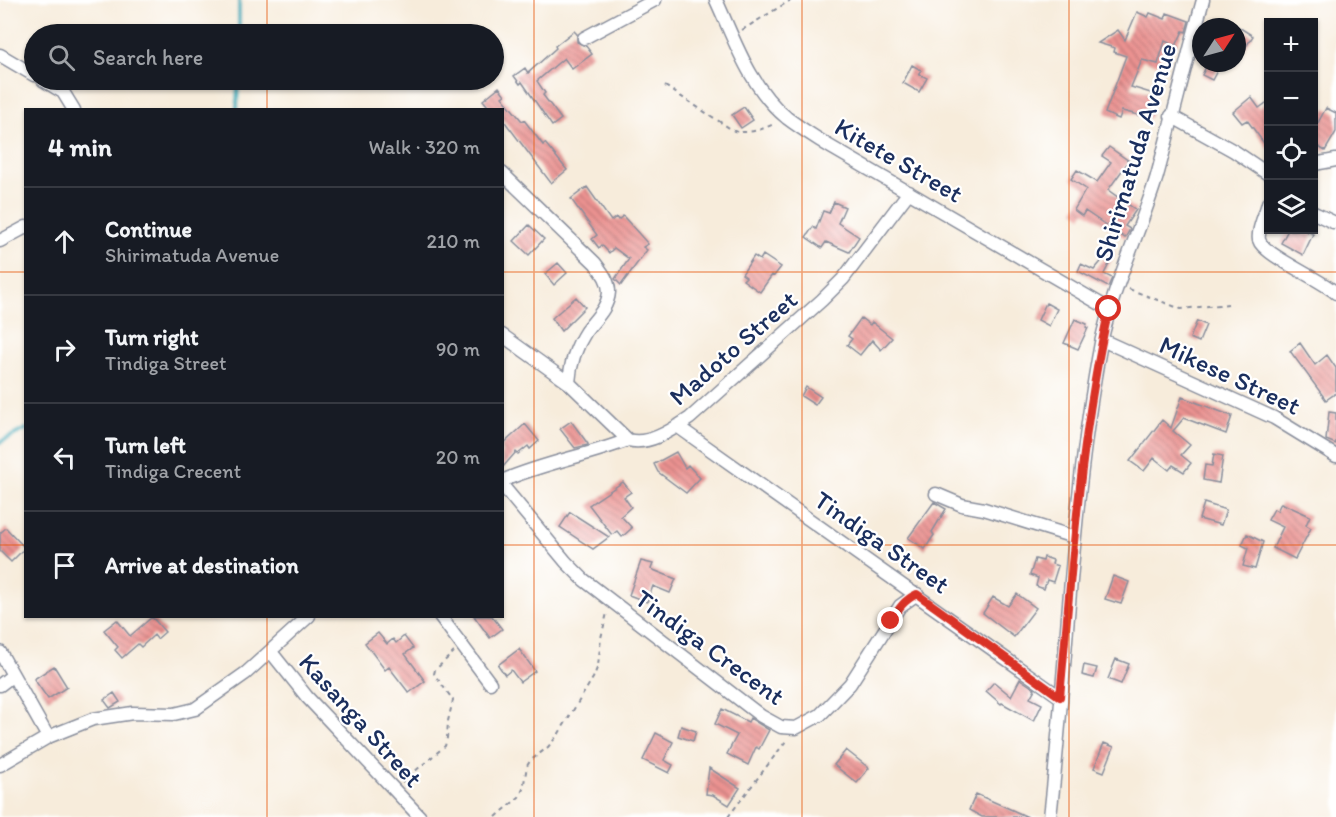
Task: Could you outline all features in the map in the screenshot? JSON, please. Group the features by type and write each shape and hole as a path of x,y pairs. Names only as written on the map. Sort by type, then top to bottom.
{"street":[{"path":"584,38 655,0"},
{"name":"Kitete Street","path":"716,0 752,78 772,104 787,118 829,146 1109,309"},
{"name":"Shirimatuda Avenue","path":"1050,817 1074,537 1085,438 1102,340 1109,309 1157,176 1203,0"},
{"path":"0,55 24,69"},
{"path":"60,90 73,108"},
{"path":"1171,116 1264,171"},
{"path":"1318,163 1336,160"},
{"path":"504,175 595,263 606,278 609,291 604,308 576,349 570,364 569,383"},
{"name":"Madoto Street","path":"504,482 523,471 628,440 636,442 647,440 677,426 726,387 843,279 909,192"},
{"path":"1318,215 1333,222"},
{"path":"1264,218 1258,236 1260,242 1275,256 1336,293"},
{"path":"0,241 24,228"},
{"path":"504,336 569,383 628,440"},
{"name":"Mikese Street","path":"1102,340 1274,418 1336,456"},
{"name":"Tindiga Street","path":"677,426 1060,697"},
{"name":"Tindiga Crecent","path":"504,485 566,562 610,602 760,716 781,727 796,728 820,715 850,684 900,606 917,594"},
{"path":"936,494 962,505 984,508 1074,537"},
{"path":"0,765 48,737 93,719 133,713 174,714 195,709 272,652 306,618"},
{"path":"442,618 490,682"},
{"path":"0,652 48,737"},
{"name":"Kasanga Street","path":"272,652 307,697 420,817"},
{"path":"0,685 13,675"}],"path":[{"path":"732,36 791,0"},
{"path":"665,86 734,131 744,133 759,131 787,118"},
{"path":"1118,285 1181,309 1228,304"},
{"path":"496,817 519,797 530,761 548,747 558,735 593,678 598,666 601,638 610,602"},
{"path":"393,789 444,746 453,700 434,674 435,670 462,645"},
{"path":"728,817 796,728"}],"building":[{"path":"1137,12 1148,17 1150,13 1165,19 1167,13 1189,21 1186,32 1183,31 1176,46 1165,41 1158,64 1142,60 1131,87 1154,94 1150,118 1122,111 1119,119 1105,113 1126,56 1114,52 1115,48 1098,43 1118,30 1125,40"},
{"path":"574,31 577,34 577,42 586,46 592,54 572,69 564,58 537,81 545,93 543,95 561,119 552,126 522,82 520,84 514,76 525,68 528,73"},
{"path":"1246,32 1253,36 1246,46"},
{"path":"912,65 921,70 919,74 927,78 919,92 903,83"},
{"path":"1204,72 1216,72 1212,80 1202,75"},
{"path":"495,90 501,90 505,95 502,97 567,170 551,183 504,121 504,108 489,108 483,100"},
{"path":"1251,97 1259,108 1264,104 1264,143 1247,120 1242,123 1233,112"},
{"path":"744,107 753,120 741,128 732,115"},
{"path":"1326,108 1336,113 1336,132 1325,151 1318,147 1318,123"},
{"path":"1109,147 1129,161 1108,190 1136,210 1125,226 1130,229 1125,238 1085,211 1082,216 1074,210 1086,189 1071,179 1077,170 1097,182 1111,162 1102,156"},
{"path":"587,187 611,221 623,216 648,244 643,247 647,250 621,285 615,279 629,259 614,248 609,253 602,245 599,248 592,239 597,235 571,199"},
{"path":"834,202 845,207 838,223 859,237 849,252 826,242 822,248 806,237 813,227 816,229 823,211 829,213"},
{"path":"529,225 544,239 529,255 514,241"},
{"path":"1286,234 1313,234 1303,255 1281,243"},
{"path":"1111,250 1115,253 1104,274 1112,278 1108,287 1078,271 1081,264 1094,270"},
{"path":"763,255 781,267 760,292 743,280 746,277 742,274 754,256 760,260"},
{"path":"558,263 567,273 554,285 545,274"},
{"path":"576,297 585,307 561,331 552,318"},
{"path":"1046,303 1057,309 1049,326 1038,320"},
{"path":"861,318 870,325 872,322 892,338 881,350 872,340 860,355 847,345 852,339 848,336"},
{"path":"1075,319 1087,324 1088,328 1078,349 1064,343"},
{"path":"1197,321 1206,325 1199,342 1190,338"},
{"path":"1300,343 1315,365 1327,355 1336,368 1336,393 1326,400 1290,351"},
{"path":"806,387 821,397 815,405 801,396"},
{"path":"1182,397 1232,416 1226,434 1184,418 1173,431 1190,445 1181,455 1191,463 1184,472 1173,465 1169,470 1154,458 1144,471 1130,461 1162,420 1171,428"},
{"path":"1329,412 1336,413 1336,444 1326,440"},
{"path":"571,421 588,445 575,448 560,429"},
{"path":"525,424 539,441 530,449 528,446 518,454 516,452 504,466 504,443"},
{"path":"676,452 685,468 688,465 700,478 686,493 658,472 654,464"},
{"path":"1214,454 1223,456 1219,483 1203,480 1205,465 1212,466"},
{"path":"623,482 631,492 624,497 631,507 621,516 632,528 622,537 617,531 612,535 589,505"},
{"path":"934,502 946,509 925,549 908,538"},
{"path":"1204,503 1226,510 1221,525 1199,519"},
{"path":"1281,503 1310,516 1306,525 1311,528 1295,559 1273,548 1283,527 1268,520 1274,509 1277,511"},
{"path":"570,512 609,537 593,549 560,527"},
{"path":"6,528 24,547 11,562 0,551 0,533"},
{"path":"1247,534 1263,542 1255,569 1243,566 1248,548 1242,545"},
{"path":"1044,557 1053,560 1052,564 1058,566 1053,582 1047,580 1044,589 1036,586 1038,578 1030,575 1035,559 1043,561"},
{"path":"641,561 653,564 651,569 676,579 670,593 653,586 647,602 629,595"},
{"path":"1113,576 1129,582 1121,604 1105,599"},
{"path":"1017,594 1036,608 1014,637 983,613 993,597 1008,606"},
{"path":"151,618 165,632 157,639 154,635 141,647 138,644 122,658 115,650 118,647 104,630 117,620 130,636"},
{"path":"475,618 494,618 502,629 490,638"},
{"path":"378,633 387,644 393,639 396,643 404,636 413,648 405,654 425,681 409,693 389,667 385,670 365,643"},
{"path":"519,649 535,671 520,682 511,670 505,675 498,665"},
{"path":"1116,659 1129,664 1121,684 1108,679"},
{"path":"1084,665 1097,668 1094,678 1082,675"},
{"path":"54,666 67,687 48,699 34,679"},
{"path":"1020,679 1035,689 1030,698 1042,704 1034,721 1001,704 986,691 994,682 1011,696"},
{"path":"114,693 120,702 110,708 104,700"},
{"path":"722,709 748,722 750,718 769,730 759,749 756,747 748,765 727,754 737,735 715,724"},
{"path":"681,726 696,731 693,741 678,736"},
{"path":"656,733 673,742 664,760 673,765 669,773 643,760"},
{"path":"1104,743 1114,747 1104,772 1094,768"},
{"path":"846,750 869,768 857,783 834,765"},
{"path":"709,768 740,788 729,805 713,795 706,794"},
{"path":"976,794 1028,817 982,817 969,810"}],"waterway":[{"path":"239,0 239,24"},
{"path":"237,108 238,90"},
{"path":"0,442 24,430"}],"route":[{"path":"891,621 900,606 917,594 1060,697 1085,438 1109,309"}]}
